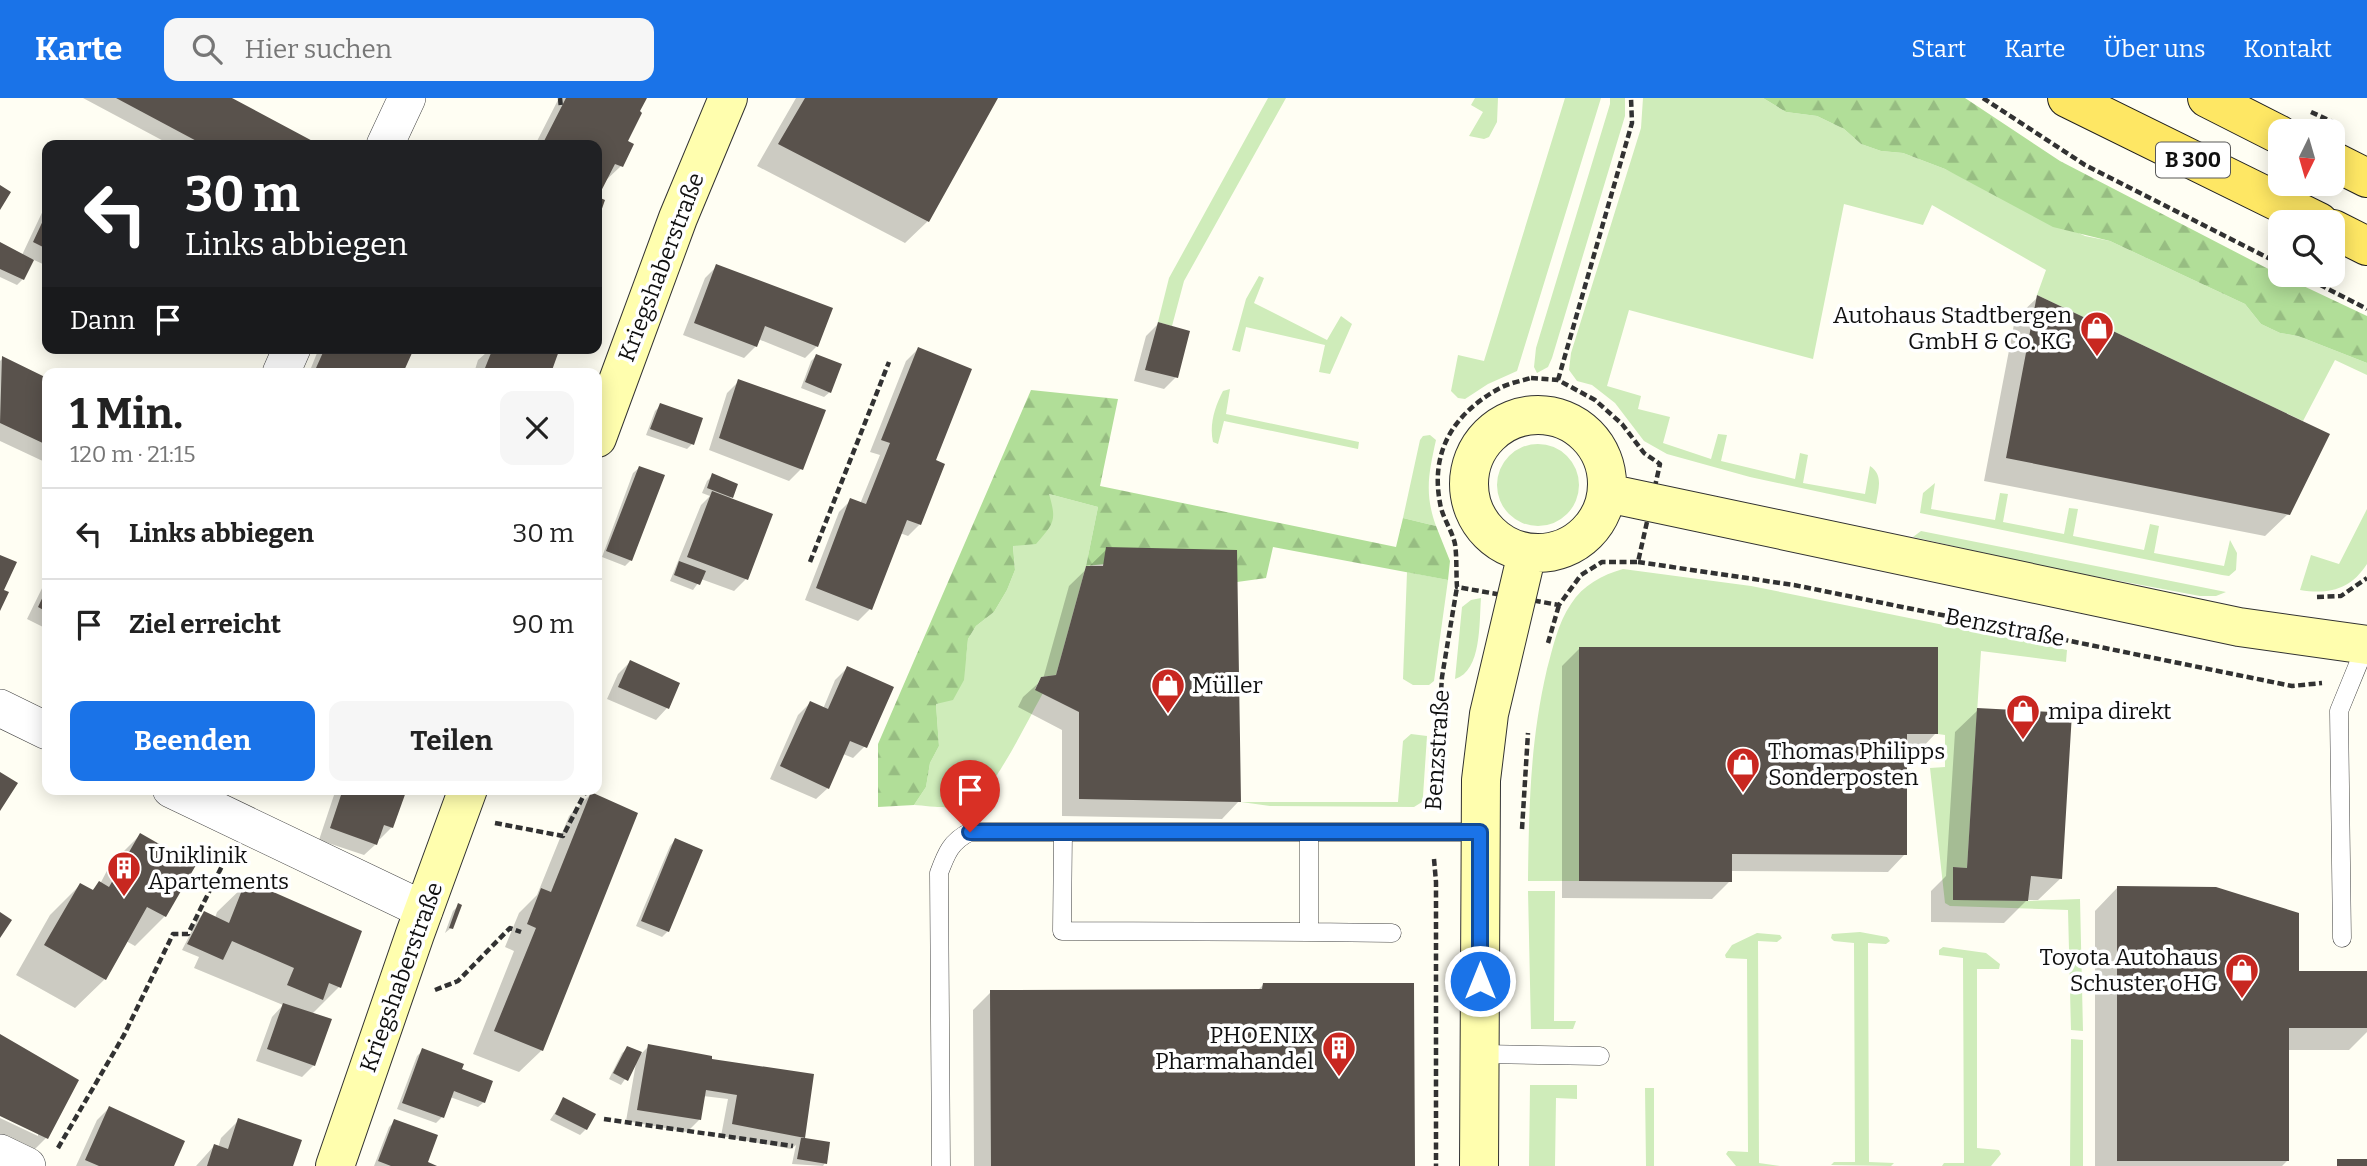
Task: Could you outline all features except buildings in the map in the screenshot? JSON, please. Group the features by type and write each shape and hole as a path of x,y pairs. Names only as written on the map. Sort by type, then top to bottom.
{"main road":[{"name":"B 300","path":"2067,98 2295,210"},
{"name":"B 300","path":"2207,98 2268,129"},
{"path":"2345,152 2367,178"},
{"path":"2345,235 2367,246"}],"street":[{"path":"387,140 407,98"},
{"name":"Kriegshaberstraße","path":"602,424 678,218 728,98"},
{"path":"1543,415 1565,420 1584,432 1599,450 1607,471 1607,493 1601,515 1588,533 1579,540 1549,553 1527,553 1507,547 1490,535 1478,518 1470,499 1469,479 1473,459 1483,441 1500,426 1521,417 1543,415"},
{"name":"Benzstraße","path":"1607,493 2239,627 2360,644"},
{"name":"Benzstraße","path":"1479,1166 1481,780 1489,714 1527,553"},
{"path":"0,708 42,729"},
{"path":"184,795 424,910"},
{"name":"Kriegshaberstraße","path":"335,1166 466,795"},
{"path":"0,1153 41,1160"}],"lane":[{"path":"2342,938 2339,711 2360,644"},
{"path":"941,1166 939,873 956,839 970,832 1480,832"},
{"path":"1063,832 1062,931 1392,933"},
{"path":"1309,832 1309,932"},
{"path":"1480,1054 1600,1056"}],"path":[{"path":"560,98 561,108"},
{"path":"1558,380 1632,123 1631,98"},
{"path":"1983,98 2085,165 2268,258"},
{"path":"2308,110 2316,119"},
{"path":"2324,287 2367,309"},
{"path":"810,562 889,362"},
{"name":"Benzstraße","path":"1436,1166 1436,882 1431,833 1442,677 1457,587 1455,542 1440,506 1437,471 1442,447 1454,426 1473,406 1502,387 1531,378 1558,380 1595,400 1622,424 1644,453 1660,464 1638,562"},
{"name":"Benzstraße","path":"1545,653 1559,606 1581,575 1602,562 1638,562 1794,585 2292,686 2329,682 2360,644"},
{"path":"1457,587 1559,606"},
{"path":"1522,831 1528,726"},
{"path":"488,822 563,836 584,795"},
{"path":"41,1160 124,1035 173,934 188,934 233,844"},
{"path":"428,993 458,981 510,928 522,932"},
{"path":"604,1119 793,1146"}],"green space":[{"path":"1268,98 1286,98 1184,281 1172,326 1158,322 1169,278"},
{"path":"1475,98 1498,98 1497,122 1489,137 1484,139 1469,136 1483,112 1471,105"},
{"path":"1565,98 1601,98 1517,371 1488,384 1465,399 1458,398 1451,391 1458,355 1484,361"},
{"path":"1610,98 1625,98 1625,116 1552,358 1548,367 1537,373 1534,367 1536,348"},
{"path":"1643,98 1763,98 1786,112 1817,116 1844,129 1861,144 1881,151 1903,153 1945,169 2085,236 2110,241 2245,304 2261,324 2367,363 2367,375 2335,360 2303,421 2037,295 2046,270 1932,205 1923,225 1844,204 1813,359 1629,310 1607,386 1641,396 1638,409 1670,417 1663,443 1711,459 1718,434 1727,435 1721,461 1795,479 1800,453 1808,455 1803,483 1865,494 1870,466 1879,478 1876,504 1750,477 1667,454 1644,441 1615,403 1592,385 1577,381 1569,370 1571,353 1641,128"},
{"path":"1763,98 1965,98 2060,161 2268,269 2268,287 2305,287 2367,316 2367,363 2298,336 2280,333 2261,324 2245,304 2110,241 2053,227 1945,169 1903,153 1881,151 1861,144 1844,129 1817,116 1786,112"},
{"path":"1259,276 1264,278 1254,303 1327,340 1341,316 1352,324 1330,374 1319,372 1325,345 1246,327 1240,352 1232,350 1246,299"},
{"path":"1230,389 1226,414 1359,442 1358,449 1224,421 1218,444 1213,442 1212,422 1215,409 1223,391"},
{"path":"1031,390 1118,399 1100,486 1396,547 1403,518 1436,526 1450,561 1448,580 1273,547 1266,578 1237,582 1237,550 1086,566 1098,507 1049,494 1053,510 1050,526 1036,544 1013,546 1015,570 1007,590 994,612 976,626 968,639 964,680 953,700 936,704 939,746 930,763 926,787 914,805 878,807 878,744"},
{"path":"1430,435 1436,440 1429,483 1430,503 1436,526 1403,518 1420,440 1423,436"},
{"path":"1538,444 1554,448 1567,456 1575,469 1579,485 1575,501 1567,514 1554,522 1538,526 1522,522 1509,514 1501,501 1497,485 1501,469 1509,456 1522,448"},
{"path":"1935,483 1931,509 1995,520 2000,493 2008,494 2003,522 2064,534 2069,508 2078,509 2073,536 2144,550 2150,524 2159,526 2154,553 2224,566 2230,540 2237,553 2236,570 2229,576 2222,575 1920,513 1923,493"},
{"path":"1049,494 1098,507 1086,566 1056,675 1041,677 1035,689 1043,693 1001,769 981,796 973,803 961,807 914,805 926,787 930,763 939,746 936,704 966,658 968,639 976,626 994,612 1007,590 1015,570 1013,545"},
{"path":"2367,509 2367,564 2361,573 2346,585 2330,591 2300,590 2311,555 2339,564"},
{"path":"1921,531 2226,592 2216,596 2200,596 2056,569 1913,537"},
{"path":"1623,569 1751,586 2067,650 2066,662 1981,651 1967,868 1953,867 1953,899 2080,899 2083,1031 2071,1030 2068,910 1950,906 1945,903 1930,768 1945,767 1945,735 1938,734 1938,647 1580,647 1579,881 1528,881 1530,801 1537,723 1547,669 1559,627 1566,611 1581,591 1600,578"},
{"path":"1407,572 1448,580 1434,681 1429,685 1413,685 1403,679"},
{"path":"1481,598 1475,656 1464,674 1455,679 1462,607 1471,600"},
{"path":"1411,734 1427,736 1422,802 1414,807 1270,806 1241,802 1398,802 1403,741"},
{"path":"1528,891 1555,891 1554,1021 1576,1021 1573,1029 1531,1029"},
{"path":"1860,932 1887,937 1890,941 1886,944 1868,943 1869,1162 1894,1163 1891,1166 1831,1165 1834,1162 1855,1162 1854,943 1834,941 1831,938 1832,934"},
{"path":"1757,933 1780,935 1782,938 1777,942 1758,941 1759,1163 1780,1166 1736,1166 1726,1154 1728,1151 1748,1152 1747,959 1726,958 1725,955 1732,945"},
{"path":"1943,947 1986,953 2000,964 1999,969 1977,969 1977,1148 1999,1150 2001,1154 1991,1166 1942,1166 1944,1163 1964,1163 1963,958 1939,955 1939,950"},
{"path":"2071,1039 2083,1040 2083,1166 2070,1166"},
{"path":"1530,1085 1577,1085 1577,1099 1556,1098 1555,1166 1529,1166"},
{"path":"1645,1088 1654,1088 1654,1166 1646,1166"}],"place":[{"name":"Autohaus Stadtbergen GmbH & Co. KG","path":"2097,358"},
{"name":"Müller","path":"1168,715"},
{"name":"mipa direkt","path":"2023,741"},
{"name":"Thomas Philipps Sonderposten","path":"1743,794"},
{"name":"Uniklinik Apartements","path":"124,898"},
{"name":"Toyota Autohaus Schuster oHG","path":"2242,1000"},
{"name":"PHOENIX Pharmahandel","path":"1339,1078"}],"route":[{"path":"970,832 1480,832 1480,981"}]}
